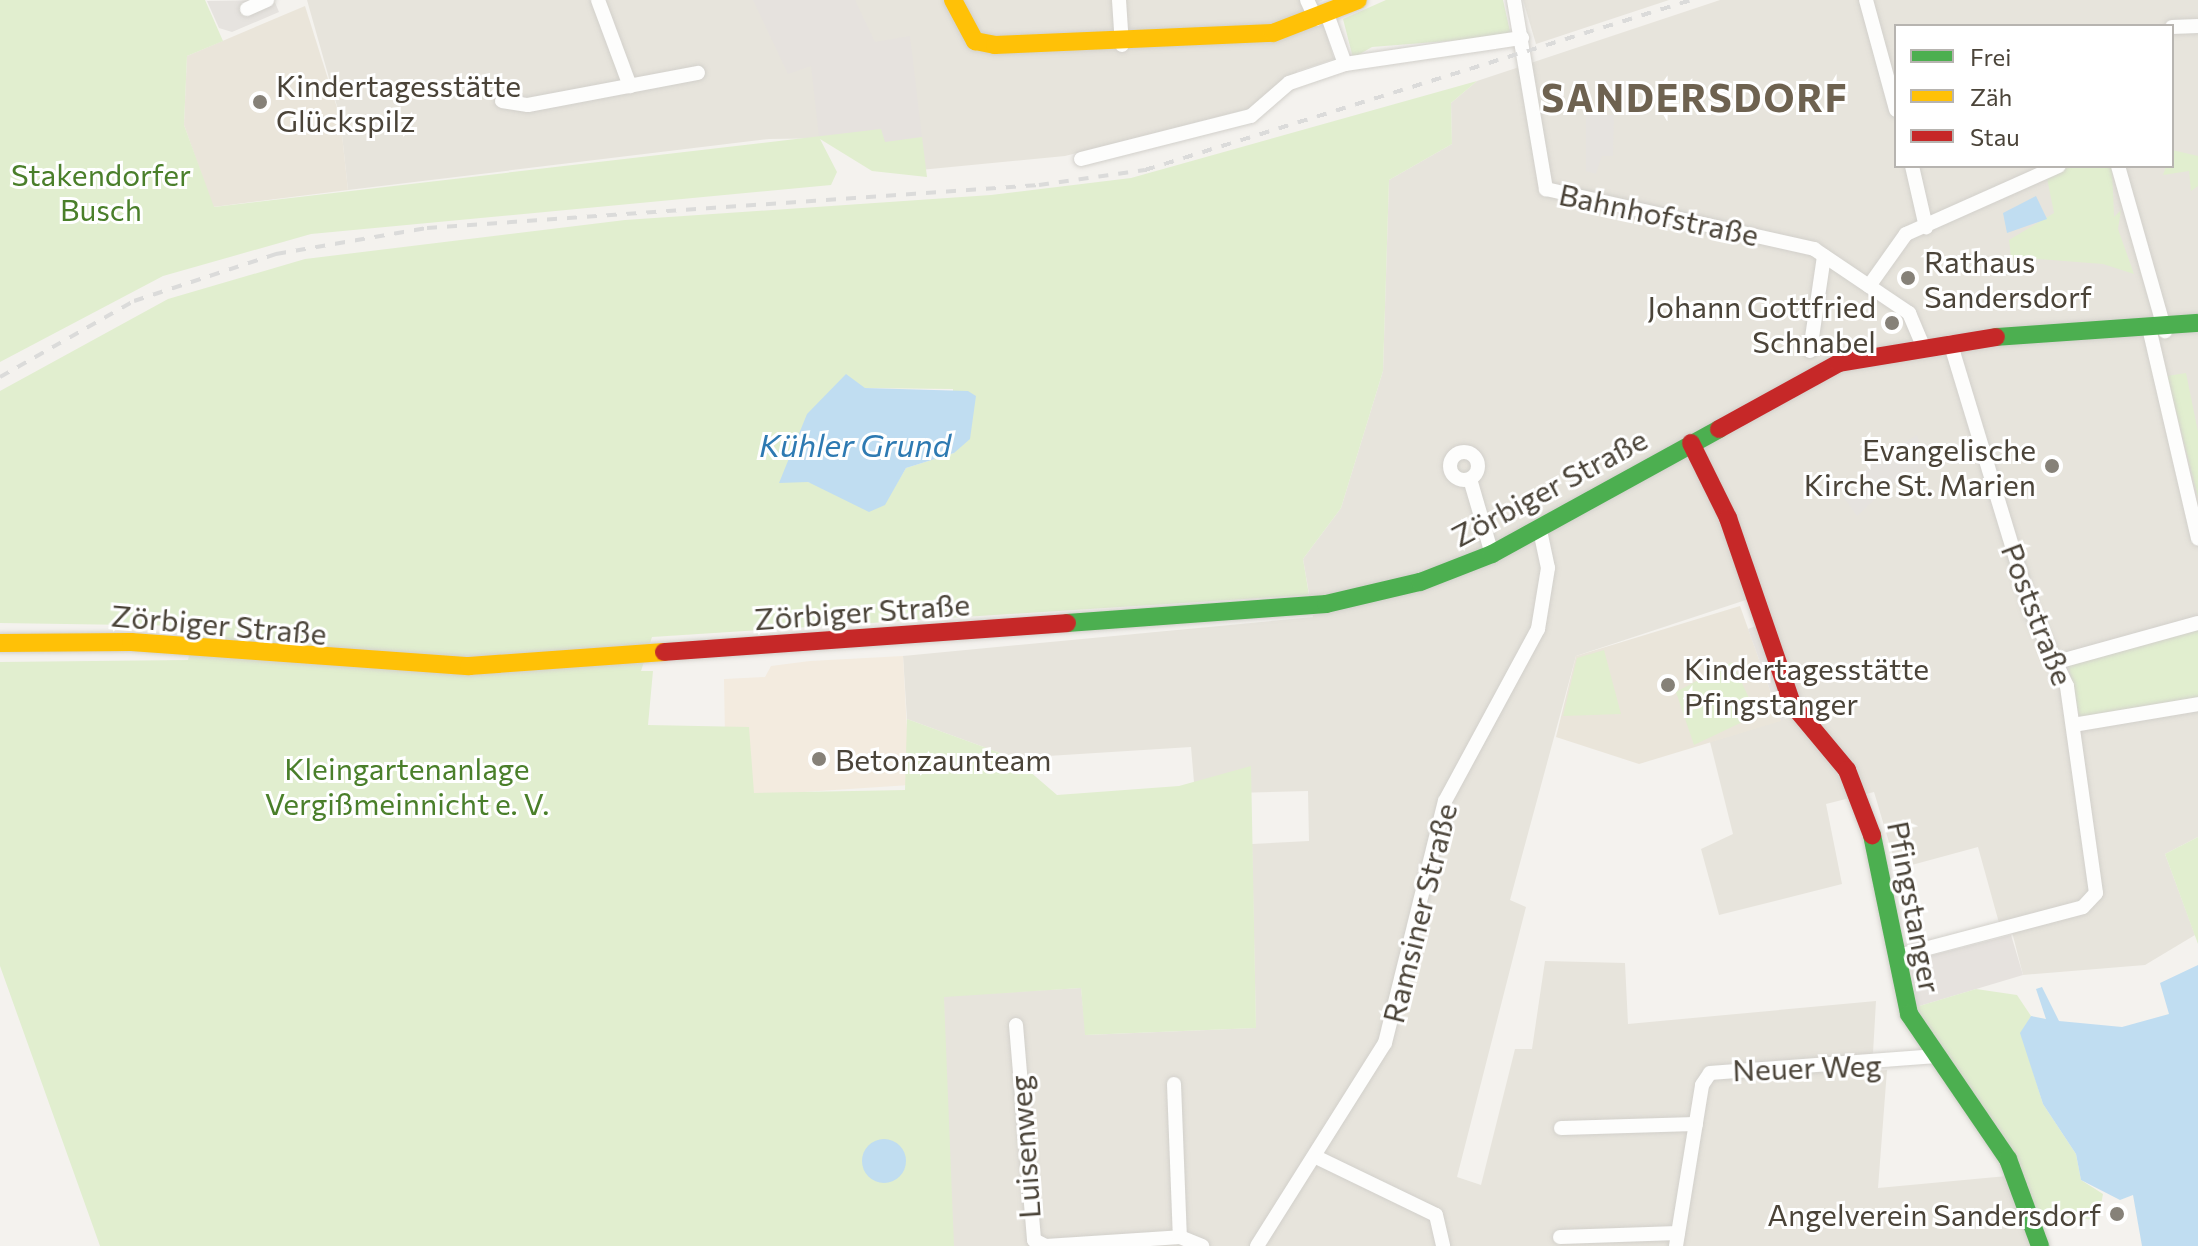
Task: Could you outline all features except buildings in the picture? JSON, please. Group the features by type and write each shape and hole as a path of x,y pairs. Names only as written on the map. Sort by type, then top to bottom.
{"street":[{"path":"247,9 267,0"},
{"path":"598,0 630,86"},
{"path":"953,0 975,41 1122,45 1273,33 1321,17 1358,0"},
{"path":"1119,0 1122,45"},
{"path":"1307,0 1321,17 1345,64"},
{"name":"Bahnhofstraße","path":"1514,0 1524,46 1538,175 1546,189 1824,256 1909,313 1923,346"},
{"path":"1866,0 1894,103"},
{"path":"2174,27 2198,26"},
{"path":"1081,159 1251,116 1289,83 1345,64 1524,46"},
{"path":"502,101 528,105 698,73"},
{"path":"1912,168 1926,227"},
{"path":"1869,286 1906,234 2055,168"},
{"path":"2118,168 2134,243 2158,331 2198,539"},
{"path":"1810,351 1824,256"},
{"name":"Zörbiger Straße","path":"0,643 160,644 369,664 514,663 1284,610 1392,590 1492,554 1540,530 1815,372 1950,342 2158,331 2198,323"},
{"name":"Poststraße","path":"1898,956 2083,907 2096,893 2073,725 2057,662 2033,615 1950,342"},
{"name":"Pfingstanger","path":"1691,443 1728,518 1792,704 1862,799 1898,956 1902,999 1936,1056 2008,1159 2040,1246"},
{"path":"1470,479 1492,554"},
{"name":"Ramsiner Straße","path":"1257,1246 1316,1157 1385,1043 1445,801 1538,629 1549,560 1540,530"},
{"path":"2057,662 2198,623"},
{"path":"2073,725 2198,704"},
{"name":"Luisenweg","path":"1016,1025 1034,1240 1046,1246 1180,1237 1202,1246"},
{"name":"Neuer Weg","path":"1677,1239 1702,1085 1716,1071 1936,1056"},
{"path":"1174,1084 1180,1237"},
{"path":"1561,1128 1696,1124"},
{"path":"1316,1157 1436,1215 1443,1246"},
{"path":"1560,1237 1677,1239"}],"shaded area":[{"path":"274,0 279,12 232,32 219,28 207,1"},
{"path":"307,0 1323,0 1317,3 1334,59 1298,71 1252,108 1065,156 920,170 836,138 769,139 348,190 340,117"},
{"path":"753,0 855,0 875,42 910,36 922,137 885,143 880,129 819,138 811,66 788,74"},
{"path":"1523,0 1669,0 1536,44"},
{"path":"1720,0 2198,0 2198,837 2165,854 2195,935 2145,965 2023,975 2009,920 1999,923 1978,847 1897,869 1874,792 1826,804 1842,884 1719,915 1701,849 1733,834 1710,742 1804,713 1764,594 1576,656 1510,900 1526,907 1457,1177 1481,1185 1515,1049 1532,1049 1545,961 1625,963 1628,1024 1876,1001 1872,1071 1887,1070 1878,1188 2007,1176 2033,1246 946,1246 944,996 1081,988 1086,1035 1256,1028 1252,844 1309,841 1308,791 1195,794 1191,747 1014,758 907,719 903,656 1313,617 1303,559 1341,508 1383,371 1389,180 1452,144 1451,103 1477,81"},
{"name":"Kindertagesstätte Glückspilz","path":"305,6 340,117 348,190 213,207 184,125 187,56"},
{"path":"1586,115 1614,115 1613,156 1602,156 1596,174 1586,171"},
{"path":"1917,435 1928,468 1890,485 1857,516 1842,495 1875,461"},
{"name":"Kindertagesstätte Pfingstanger","path":"1740,606 1781,721 1639,764 1556,737 1576,656"},
{"path":"1761,624 1791,715 1781,721 1748,629"},
{"path":"903,656 910,785 726,797 724,679 765,677 771,666"},
{"path":"2011,935 2023,975 1916,1007 1911,967 1918,959"}],"green space":[{"name":"Stakendorfer Busch","path":"0,0 205,0 223,41 187,56 184,125 214,207 881,129 885,142 922,137 927,177 872,171 820,139 837,172 831,185 311,234 163,276 0,362"},
{"path":"1386,0 1503,0 1511,36 1372,47 1353,58 1343,19"},
{"name":"Kleingartenanlage Vergißmeinnicht e. V.","path":"1477,81 1451,103 1452,144 1389,180 1383,371 1341,508 1303,559 1309,595 652,637 641,671 653,671 648,725 749,727 754,793 905,790 907,719 1014,758 1057,795 1179,786 1251,766 1256,1028 1085,1035 1081,988 944,997 954,1246 100,1246 0,966 0,662 188,660 197,626 0,623 0,391 168,299 305,259 625,220 991,195 1131,178","holes":["864,388 953,389 954,453 906,468 884,505 808,482"]},
{"path":"2174,150 2198,156 2198,186 2191,191 2189,171 2163,175 2166,168 2174,168"},
{"path":"2067,168 2112,168 2114,217 2121,210 2118,229 2134,274 2103,264 2011,257 2009,240 2054,213 2047,178"},
{"path":"2186,373 2198,432 2198,497 2167,376"},
{"path":"2198,629 2198,699 2080,720 2067,659"},
{"path":"1604,650 1621,714 1563,716 1577,658"},
{"path":"1732,662 1757,715 1694,745 1676,692"},
{"path":"2198,837 2198,944 2165,854"},
{"path":"1976,989 2017,995 2031,1016 2021,1033 2043,1104 2076,1154 2081,1180 2103,1194 2098,1220 2040,1216 2012,1157 1916,1007"}],"water":[{"path":"2036,196 2047,219 2007,233 2003,213"},
{"name":"Kühler Grund","path":"846,374 865,388 968,391 976,396 970,439 954,453 906,468 885,505 869,512 808,482 779,483 807,414"},
{"path":"2198,965 2198,1246 2142,1246 2133,1195 2120,1200 2081,1180 2076,1154 2043,1104 2020,1033 2031,1016 2046,1019 2036,989 2042,987 2059,1021 2122,1027 2169,1014 2160,983"},
{"path":"884,1139 900,1145 906,1161 900,1177 884,1183 868,1177 862,1161 868,1145"}],"railway":[{"path":"0,377 134,301 276,254 427,228 1039,185 1145,170 1691,0"}],"traffic: fast":[{"path":"1996,337 2198,323"},
{"path":"1067,623 1326,604 1420,582 1492,554 1719,429"},
{"path":"1872,835 1909,1014 2008,1159 2040,1246"}],"traffic: slow":[{"path":"953,0 975,41 995,45 1273,33 1358,0"},
{"path":"0,643 131,642 469,666 664,652"}],"traffic: jam":[{"path":"1719,429 1839,363 1996,337"},
{"path":"1691,443 1728,518 1792,704 1847,770 1872,835"},
{"path":"664,652 1067,623"}],"place":[{"name":"Kindertagesstätte Glückspilz","path":"260,102"},
{"name":"Rathaus Sandersdorf","path":"1908,278"},
{"name":"Johann Gottfried Schnabel","path":"1892,323"},
{"name":"Evangelische Kirche St. Marien","path":"2052,466"},
{"name":"Kindertagesstätte Pfingstanger","path":"1668,685"},
{"name":"Betonzaunteam","path":"819,759"},
{"name":"Angelverein Sandersdorf","path":"2117,1214"}],"district":[{"name":"SANDERSDORF","path":"1695,97"}]}
